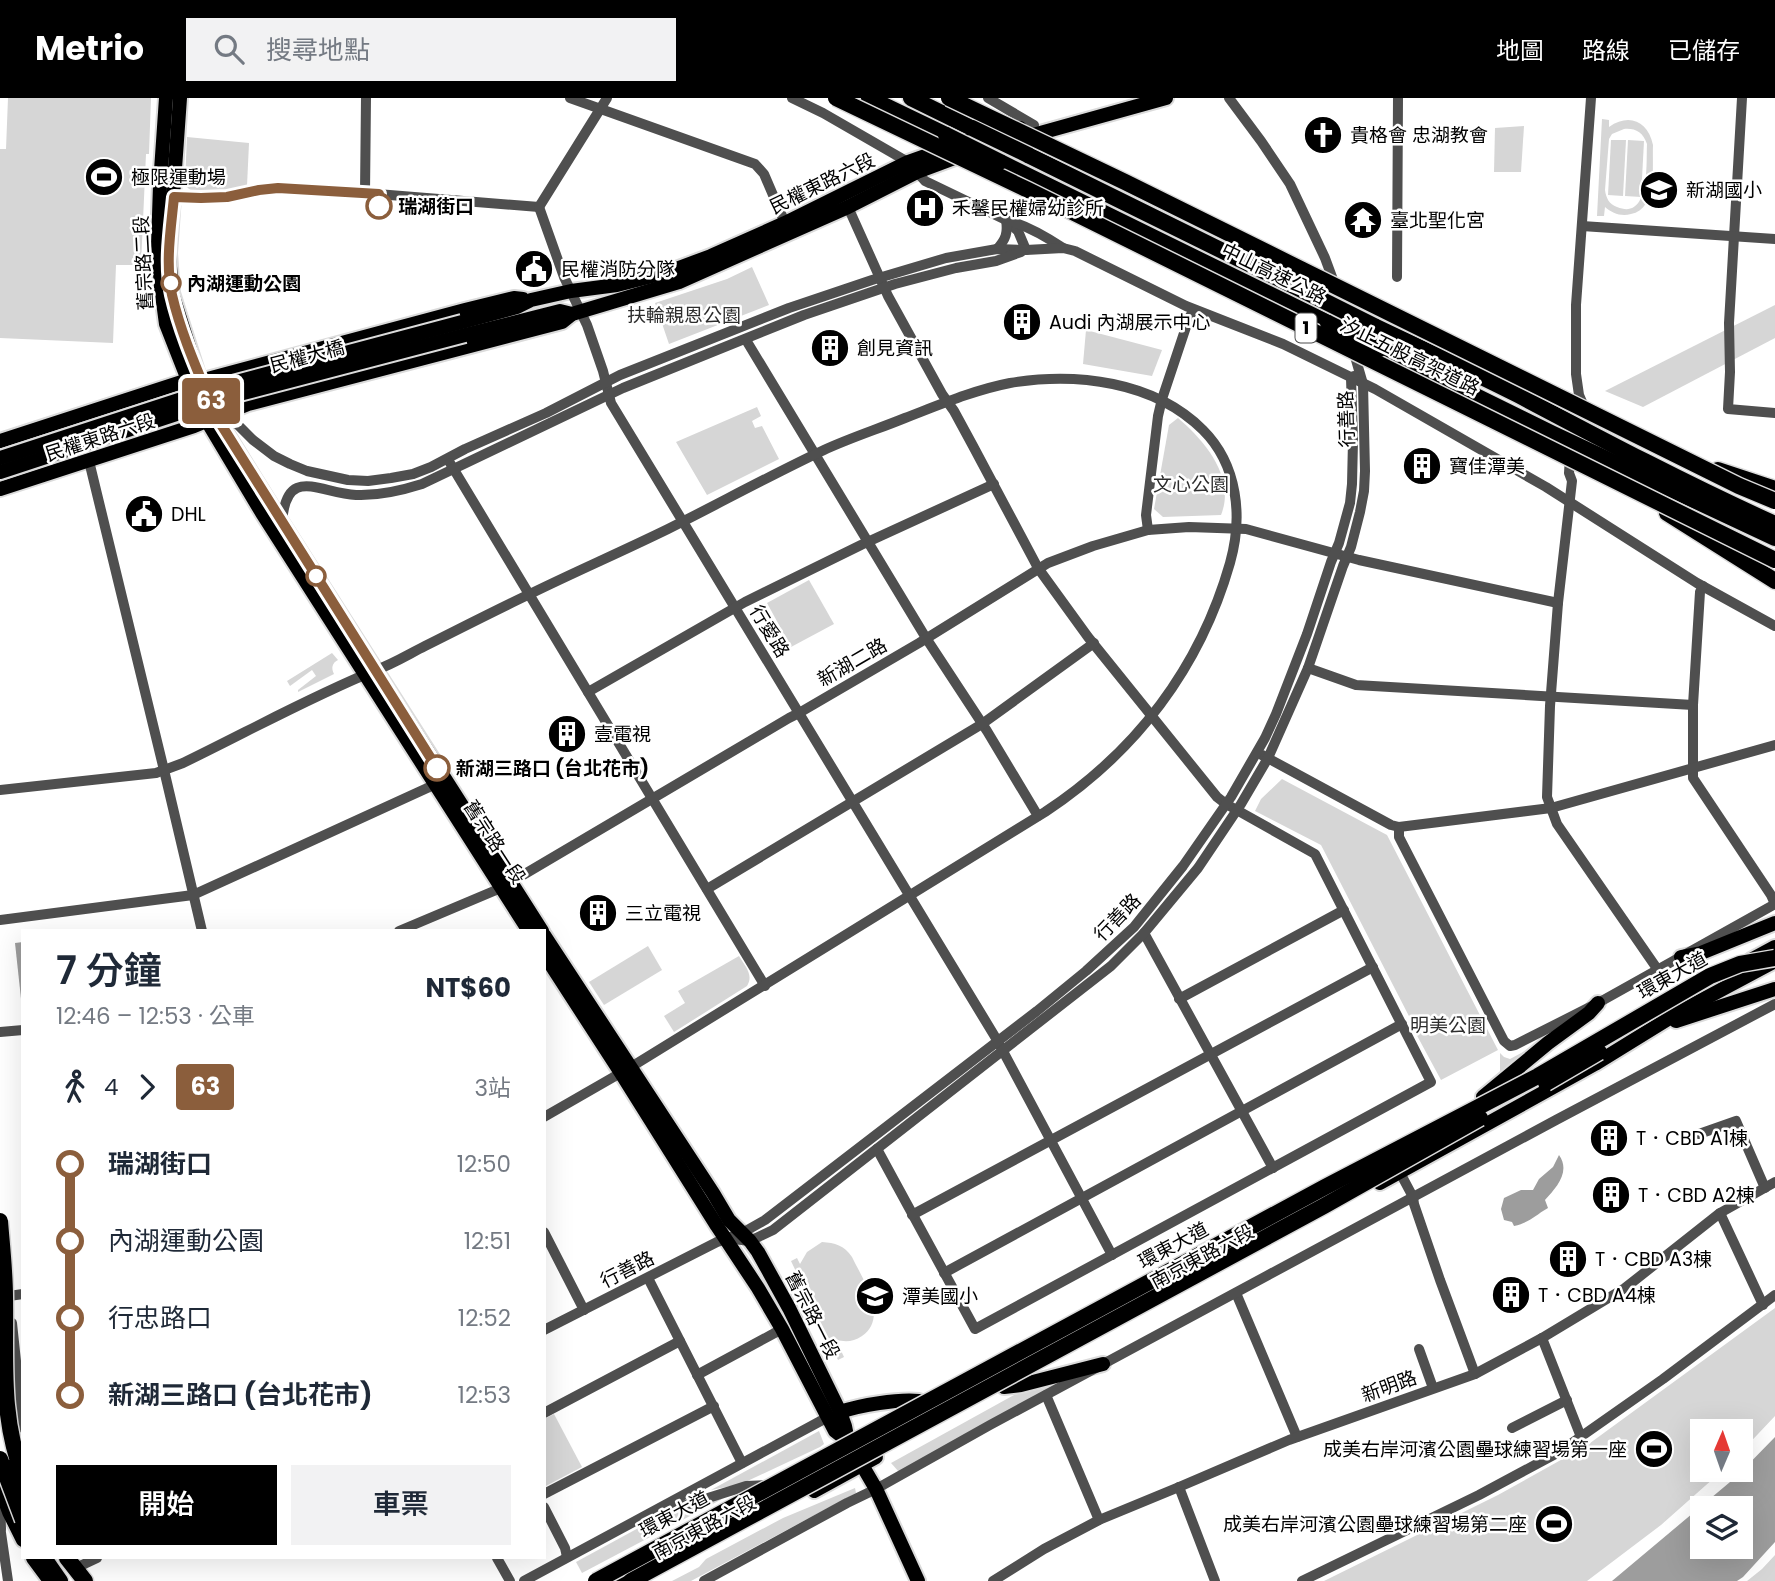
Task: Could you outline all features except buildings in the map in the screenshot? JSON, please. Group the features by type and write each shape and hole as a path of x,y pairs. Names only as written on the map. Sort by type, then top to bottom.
{"highway":[{"name":"汐止五股高架道路","path":"836,98 1775,560"},
{"name":"中山高速公路","path":"869,98 1518,417 1775,538"},
{"name":"中山高速公路","path":"911,98 1516,394 1720,500 1775,524"},
{"name":"汐止五股高架道路","path":"949,98 1739,486 1775,501"},
{"path":"1516,394 1775,489"},
{"path":"1518,417 1551,443 1775,581"},
{"name":"環東大道","path":"594,1581 1359,1177 1467,1125 1574,1068 1718,978 1754,964 1775,960"},
{"path":"618,1581 1359,1177"},
{"name":"環東大道","path":"631,1581 1359,1177"},
{"path":"0,1219 5,1295 4,1376 13,1443 21,1466"},
{"path":"0,1311 7,1388 18,1428 21,1429"},
{"path":"1005,1356 1036,1352"},
{"path":"0,1406 8,1449 21,1486"},
{"path":"0,1459 21,1515"},
{"path":"618,1581 676,1549 708,1539"},
{"path":"45,1559 60,1581"},
{"path":"61,1559 79,1570"},
{"path":"618,1581 651,1578"}],"main road":[{"name":"舊宗路二段","path":"166,98 172,293 194,381"},
{"name":"舊宗路二段","path":"167,196 180,98"},
{"name":"民權東路六段","path":"0,489 113,453 248,404 562,322 577,313 679,282 848,207 944,149 997,132 1034,125 1130,98"},
{"name":"民權東路六段","path":"464,328 531,300 570,291 617,285 668,272 711,256 913,167 1166,98"},
{"name":"民權東路六段","path":"0,441 194,381 489,304 514,298 531,300"},
{"name":"民權東路六段","path":"464,328 560,311 577,313"},
{"name":"民權大橋","path":"0,458 225,385 464,328"},
{"name":"民權大橋","path":"0,472 228,397 464,328"},
{"name":"舊宗路一段","path":"194,381 208,396 292,561 370,672 506,885 528,929"},
{"name":"舊宗路一段","path":"194,381 282,523 436,784 540,929"},
{"path":"1681,957 1701,953 1775,923"},
{"name":"舊宗路一段","path":"546,938 834,1415 845,1426 855,1453 876,1489 918,1581"},
{"name":"南京東路六段","path":"651,1578 855,1453 919,1401 1483,1097 1634,1024 1775,947"},
{"name":"舊宗路一段","path":"546,957 729,1220 746,1237 789,1308 834,1415"},
{"name":"南京東路六段","path":"594,1581 767,1485 855,1453 1004,1387 1595,1065 1676,1014 1775,960"},
{"path":"1664,1023 1679,1021 1775,989"},
{"path":"1483,1097 1598,1003"},
{"path":"1229,1234 1242,1256"},
{"path":"1004,1387 1103,1364"},
{"path":"7,1388 10,1421 21,1465"},
{"path":"834,1415 853,1408 907,1400 919,1401"},
{"path":"0,1479 10,1468 21,1469"},
{"path":"0,1487 21,1536"},
{"path":"34,1559 50,1581"}],"street":[{"path":"365,192 366,98"},
{"path":"570,98 755,164 764,174 785,223"},
{"path":"167,196 227,197 278,188 539,206 607,98"},
{"path":"792,98 823,113 913,167 925,181 1048,237 1063,248"},
{"path":"988,98 1034,125"},
{"path":"1228,98 1290,184 1325,258 1355,374"},
{"path":"1397,277 1398,98"},
{"path":"1577,414 1574,401 1579,395 1576,374 1576,305 1591,98"},
{"path":"1742,98 1729,323 1728,409 1775,414"},
{"name":"行愛路","path":"539,206 577,313 603,371 611,403 1000,1045 1112,1255"},
{"path":"848,207 888,296 1038,568 1217,797 1315,854 1431,1082 975,1329 877,1149"},
{"path":"997,249 1008,232 1006,220"},
{"path":"1006,220 1018,231 1026,250"},
{"path":"1582,226 1775,239"},
{"path":"217,417 274,456 307,471 328,477 368,481 413,474 451,464 608,395 883,282 946,258 997,249 1063,248 1075,251 1194,310 1355,374"},
{"path":"282,523 285,500 302,486 309,485 354,495 398,491 422,484 451,464 465,449 632,370 789,308 883,282 996,261 1026,250"},
{"path":"1148,530 1146,515 1158,416 1189,318 1194,310"},
{"path":"746,340 926,638 1038,816"},
{"path":"259,365 268,399"},
{"name":"行善路","path":"546,1329 726,1238 746,1237 773,1230 877,1149 1134,927 1183,866 1226,804 1257,752 1276,715 1360,512 1365,471 1363,384 1355,374"},
{"name":"行善路","path":"746,1237 817,1179 1111,966 1144,933 1198,868 1268,758 1308,668 1341,555 1339,543 1350,503 1355,374"},
{"path":"0,790 156,773 183,763 824,450 986,389 1052,378 1094,381 1153,395 1184,412 1206,433 1221,453 1235,496 1236,528 1229,564 1199,641 1169,694 1124,749 1074,793 1038,816 765,986 546,1116"},
{"path":"1363,384 1546,487 1703,586 1775,626"},
{"path":"99,409 113,453"},
{"path":"1574,459 1569,473 1572,481 1558,603 1551,698 1548,797 1557,824 1658,970"},
{"path":"89,461 202,929"},
{"path":"451,464 765,986"},
{"path":"588,692 735,607 994,484"},
{"name":"新湖二路","path":"404,929 506,885 926,638 1038,568 1093,545 1148,530 1236,528 1341,555 1558,603"},
{"path":"1399,827 1399,836 1411,861 1504,1041 1510,1046 1598,1003 1775,904 1693,778 1693,705 1700,592 1703,586"},
{"path":"707,889 982,724 1094,643"},
{"path":"1308,668 1356,685 1693,705"},
{"path":"1257,752 1399,827 1551,808 1775,745"},
{"path":"0,920 193,895 436,784"},
{"path":"1179,999 1344,910"},
{"path":"1144,933 1273,1168"},
{"path":"912,1215 1373,967"},
{"path":"704,1581 1578,1107 1775,1004"},
{"path":"944,1273 1402,1024"},
{"path":"0,1032 21,1030"},
{"path":"1699,1135 1736,1121 1770,1185"},
{"path":"1387,1151 1413,1198 1475,1374"},
{"name":"新明路","path":"993,1581 1044,1549 1099,1520 1297,1437 1475,1374 1625,1288 1720,1213 1770,1185"},
{"path":"1720,1213 1763,1305"},
{"path":"0,1219 21,1411"},
{"path":"546,1236 584,1310"},
{"path":"648,1278 742,1463"},
{"path":"1237,1293 1297,1437"},
{"path":"9,1296 21,1294"},
{"path":"1302,1581 1479,1495 1559,1452 1775,1295"},
{"path":"697,1375 782,1329"},
{"path":"1542,1338 1581,1437"},
{"path":"546,1412 680,1341"},
{"path":"1419,1349 1433,1388"},
{"path":"1046,1395 1099,1520"},
{"path":"1512,1428 1567,1400"},
{"path":"546,1493 714,1406"},
{"name":"南京東路六段","path":"524,1581 834,1415"},
{"path":"653,1511 668,1510 746,1486 767,1485"},
{"path":"1179,1487 1215,1581"},
{"path":"0,1497 0,1527 8,1581"},
{"path":"546,1511 567,1557"},
{"path":"79,1570 96,1559"},
{"path":"498,1559 510,1581"}],"green space":[{"name":"內湖運動公園","path":"8,98 151,98 141,265 116,265 113,343 0,338 0,149 6,149"},
{"path":"1602,119 1609,120 1609,127 1624,121 1637,122 1647,130 1653,145 1650,196 1640,210 1631,214 1617,214 1605,207 1604,216 1597,216","holes":["1628,129 1641,134 1647,144 1644,188 1636,206 1628,209 1612,204 1605,190 1609,139 1612,134"]},
{"path":"1524,126 1521,172 1494,172 1495,128"},
{"path":"187,137 249,143 247,186 220,192 192,191 185,186"},
{"path":"1611,140 1626,140 1623,196 1608,195"},
{"path":"1628,140 1644,141 1641,197 1625,196"},
{"name":"扶輪親恩公園","path":"752,267 769,305 669,344 655,303 727,279"},
{"path":"1775,305 1775,338 1643,407 1605,391"},
{"path":"1086,330 1162,350 1152,376 1083,364"},
{"path":"757,407 761,416 752,421 755,428 762,426 779,459 707,495 676,442"},
{"name":"文心公園","path":"1178,418 1207,449 1221,474 1225,501 1221,515 1163,517 1154,509 1169,425"},
{"path":"809,580 834,624 791,647 767,603"},
{"path":"332,653 338,660 333,666 334,674 298,692 316,676 312,670 290,686 287,681"},
{"name":"明美公園","path":"1282,779 1387,835 1498,1050 1441,1080 1321,845 1255,811 1261,799"},
{"path":"648,946 662,970 604,1005 589,982"},
{"path":"739,956 749,974 747,986 674,1032 664,1016 685,1003 678,991"},
{"path":"1544,1041 1500,1075 1500,1053 1510,1059"},
{"path":"822,1242 839,1245 849,1253 867,1287 874,1309 870,1328 862,1336 849,1341 836,1340 844,1357 838,1360 791,1261 797,1258 800,1264 807,1252"},
{"path":"1775,1308 1775,1416 1754,1438 1754,1419 1690,1419 1690,1482 1709,1482 1694,1496 1690,1496 1690,1499 1661,1525 1587,1581 1324,1581 1498,1495 1586,1446"},
{"path":"1054,1386 899,1472 891,1463 1014,1395"},
{"path":"554,1414 582,1467 546,1486 546,1418"},
{"path":"819,1431 824,1444 820,1447 741,1484 711,1490"},
{"path":"855,1488 856,1493 691,1581 672,1581 699,1567 706,1559 783,1518"},
{"path":"724,1498 582,1573 576,1562 666,1513"},
{"path":"1775,1555 1775,1581 1747,1581 1762,1569"}],"shaded area":[{"path":"21,942 21,999 15,943"},
{"path":"1559,1155 1563,1174 1545,1200 1548,1208 1529,1221 1514,1226 1512,1222 1504,1220 1501,1209 1504,1198 1521,1190 1533,1190 1539,1179 1553,1167"},
{"path":"1775,1437 1775,1542 1743,1577 1737,1581 1612,1581 1690,1516 1690,1559 1753,1559 1753,1496 1713,1496 1730,1482 1754,1482 1754,1459"}],"bus line":[{"name":"63","path":"379,206 379,194 278,188 227,197 174,197 169,253 172,293 200,381 217,418 437,768"}],"place":[{"name":"貴格會 忠湖教會","path":"1323,135"},
{"name":"極限運動場","path":"104,177"},
{"name":"新湖國小","path":"1659,190"},
{"name":"瑞湖街口","path":"379,206"},
{"name":"禾馨民權婦幼診所","path":"925,208"},
{"name":"臺北聖化宮","path":"1363,220"},
{"name":"民權消防分隊","path":"534,269"},
{"name":"內湖運動公園","path":"171,283"},
{"name":"Audi 內湖展示中心","path":"1022,322"},
{"name":"創見資訊","path":"830,348"},
{"name":"寶佳潭美","path":"1422,466"},
{"name":"DHL","path":"144,514"},
{"name":"壹電視","path":"567,734"},
{"name":"新湖三路口 (台北花市)","path":"437,768"},
{"name":"三立電視","path":"598,913"},
{"name":"T．CBD A1棟","path":"1609,1138"},
{"name":"T．CBD A2棟","path":"1611,1195"},
{"name":"T．CBD A3棟","path":"1568,1259"},
{"name":"T．CBD A4棟","path":"1511,1295"},
{"name":"潭美國小","path":"875,1296"},
{"name":"成美右岸河濱公園壘球練習場第一座","path":"1654,1449"},
{"name":"成美右岸河濱公園壘球練習場第二座","path":"1554,1524"}]}
